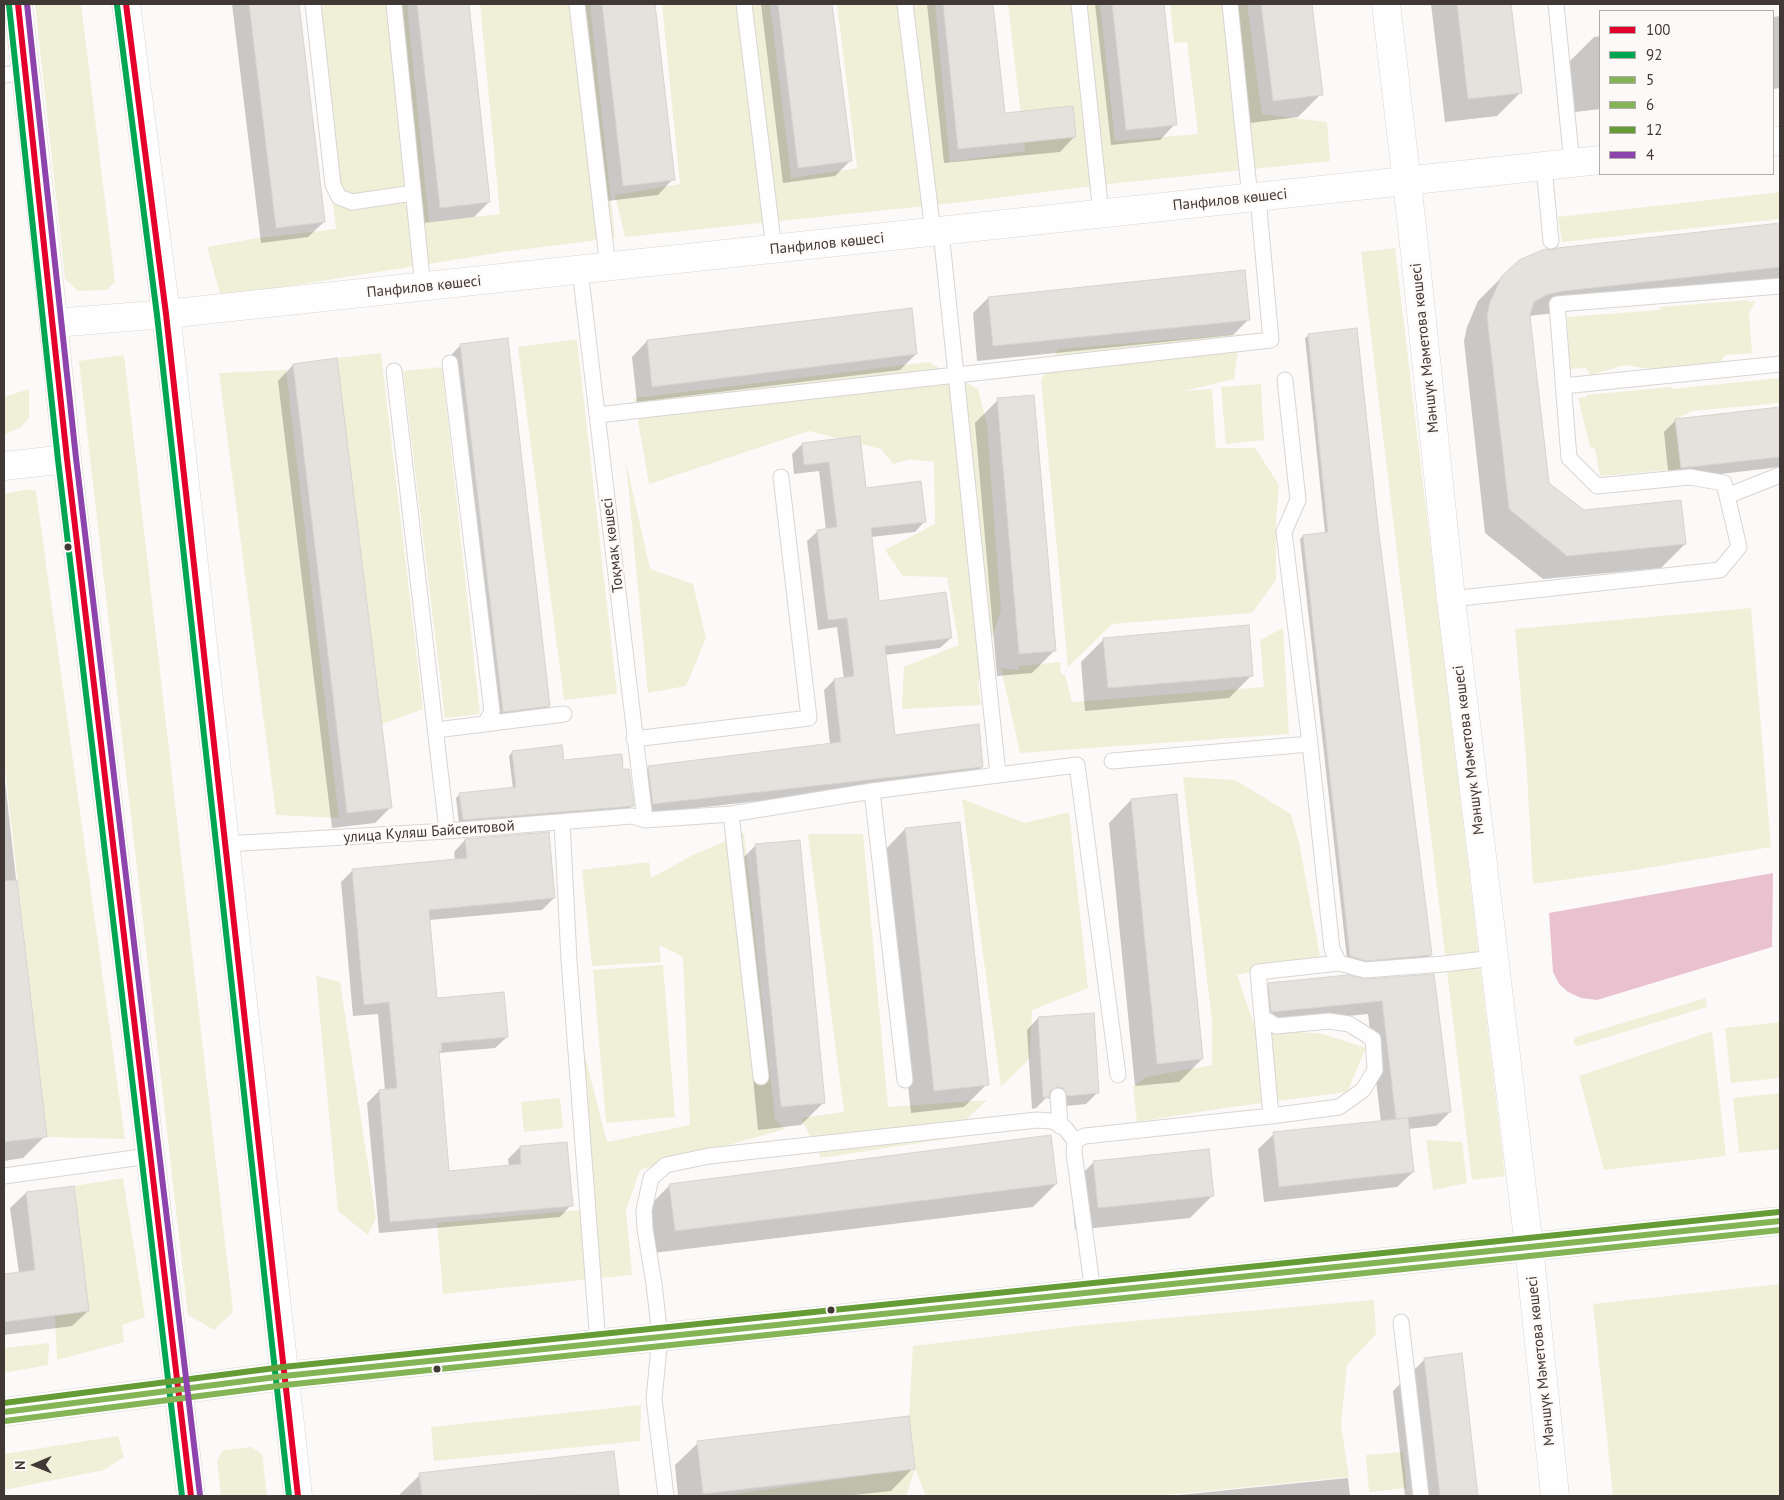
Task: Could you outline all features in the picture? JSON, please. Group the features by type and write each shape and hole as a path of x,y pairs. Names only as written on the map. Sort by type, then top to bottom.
{"street":[{"path":"18,4 15,73 54,323 67,459 191,1496"},
{"path":"126,4 166,314 298,1496"},
{"name":"Мәншүк Мәметова көшесі","path":"1386,4 1407,182 1451,599 1530,1247 1555,1496"},
{"name":"Панфилов көшесі","path":"54,323 166,314 1599,160"},
{"path":"4,466 67,459"},
{"path":"4,1412 284,1376 1780,1221"}],"lane":[{"path":"313,4 333,185 339,196 352,202 413,193"},
{"path":"394,4 422,287"},
{"path":"577,4 608,267"},
{"path":"744,4 774,249"},
{"path":"905,4 956,375 998,774"},
{"path":"1079,4 1101,214"},
{"path":"598,415 1271,340 1230,4"},
{"path":"1556,4 1572,164"},
{"path":"1544,166 1551,241"},
{"name":"Тоқмақ көшесі","path":"580,270 634,739 639,818"},
{"path":"1451,599 1720,570 1740,547 1724,483 1690,477 1598,486 1569,458 1557,304 1780,286"},
{"path":"450,363 492,711 485,724"},
{"path":"1563,386 1780,364"},
{"path":"394,371 447,831"},
{"path":"1285,380 1298,500 1284,532 1310,744 1332,949 1340,963"},
{"path":"1727,496 1780,475"},
{"path":"634,739 809,718 781,478"},
{"path":"436,730 564,714"},
{"path":"1112,761 1310,744"},
{"name":"улица Куляш Байсеитовой","path":"225,844 562,822 732,814 872,791 1076,765 1118,1076"},
{"path":"872,791 906,1080"},
{"path":"732,814 762,1077"},
{"path":"562,822 570,970 598,1344"},
{"path":"1272,1116 1258,972 1340,963 1365,970 1494,958"},
{"path":"1075,1141 1085,1136 1340,1108 1363,1090 1375,1070 1372,1039 1350,1024 1330,1021 1276,1026 1262,1017"},
{"path":"1058,1096 1060,1126"},
{"path":"666,1496 654,1398 660,1337 645,1230 644,1210 651,1178 666,1165 710,1156 1036,1120 1052,1120 1075,1141 1074,1153 1093,1292"},
{"path":"4,1176 149,1156"},
{"path":"1401,1322 1421,1496"}],"green space":[{"path":"35,4 81,4 115,282 107,290 78,291 65,279"},
{"path":"307,4 407,4 429,222 500,214 480,4 590,4 615,238 503,252 221,297 207,247 258,238 336,229"},
{"path":"662,4 770,4 793,192 792,178 857,168 837,4 935,4 950,162 1025,151 1008,4 1100,4 1115,141 1198,134 1187,42 1174,43 1170,4 1247,4 1262,114 1327,122 1330,161 625,237 615,195 680,184"},
{"path":"1780,192 1780,219 1562,242 1558,217"},
{"path":"1395,248 1505,1176 1472,1180 1361,252"},
{"path":"1748,300 1748,302 1756,301 1749,313 1752,353 1725,355 1720,363 1657,370 1625,365 1590,375 1586,368 1570,369 1567,317 1660,310 1660,307"},
{"path":"1240,334 1234,379 1184,391 1212,389 1216,448 1255,448 1279,485 1276,520 1276,580 1252,613 1112,624 1068,667 1041,380 1058,349"},
{"path":"577,339 617,694 564,700 518,347"},
{"path":"381,353 423,709 382,724 337,358"},
{"path":"124,355 233,1312 214,1330 188,1315 79,361"},
{"path":"928,362 978,389 987,425 1001,610 978,682 981,705 902,709 904,667 959,645 947,577 903,576 885,550 935,524 934,462 910,459 893,464 881,449 809,431 649,484 634,398"},
{"path":"442,367 480,714 445,718 403,371"},
{"path":"286,370 339,818 276,815 219,373"},
{"path":"1780,378 1780,403 1692,411 1675,420 1681,469 1600,476 1595,449 1590,447 1578,398 1586,397 1586,395 1671,387 1672,389"},
{"path":"1261,384 1264,440 1226,444 1221,387"},
{"path":"29,389 29,418 21,427 4,435 4,397"},
{"path":"626,462 650,569 693,584 706,638 686,686 648,693"},
{"path":"29,489 36,491 125,1139 47,1137 4,761 4,494"},
{"path":"1751,608 1771,847 1635,870 1533,884 1526,756 1515,629"},
{"path":"1283,628 1289,734 1020,753 1001,668 1019,670 1019,666 1060,662 1061,674 1065,675 1072,702 1264,687 1260,640"},
{"path":"1183,777 1235,780 1291,814 1299,842 1320,956 1237,975 1255,1028 1323,1034 1366,1048 1347,1092 1224,1108 1137,1122 1133,1087 1146,1077 1212,1065 1212,1021"},
{"path":"962,799 1025,823 1069,812 1088,988 1032,1010 1030,1058 1001,1087"},
{"path":"744,833 775,1119 785,1129 640,1170 626,1210 632,1275 443,1294 437,1223 579,1210 584,1166 585,1056 607,1142 690,1125 683,957 659,945 661,962 592,966 582,870 649,862 651,878 691,856"},
{"path":"808,834 863,834 888,1107 987,1100 945,1139 821,1158 801,1118 844,1112"},
{"path":"663,965 675,1117 606,1123 593,970"},
{"path":"316,976 340,982 376,1217 368,1235 338,1211"},
{"path":"1706,998 1707,1007 1578,1046 1573,1042 1576,1037"},
{"path":"1780,1022 1780,1078 1731,1083 1725,1028"},
{"path":"1712,1031 1726,1156 1604,1170 1579,1076"},
{"path":"1780,1093 1780,1149 1739,1153 1733,1098"},
{"path":"560,1098 563,1128 524,1132 521,1102"},
{"path":"1426,1140 1462,1142 1467,1183 1433,1190"},
{"path":"123,1178 145,1317 122,1325 124,1342 57,1360 55,1316 89,1311 74,1186"},
{"path":"1780,1284 1780,1496 1613,1496 1593,1304"},
{"path":"1374,1300 1376,1334 1347,1365 1341,1425 1349,1477 1156,1496 926,1496 915,1469 906,1496 722,1496 915,1468 909,1416 913,1346 1086,1325"},
{"path":"49,1343 48,1365 4,1373 4,1348"},
{"path":"641,1405 640,1441 434,1461 431,1427"},
{"path":"118,1436 124,1457 104,1470 4,1490 4,1454"},
{"path":"251,1447 262,1454 267,1496 221,1496 217,1461 223,1450"},
{"path":"1403,1452 1407,1488 1369,1492 1366,1455"}],"shaded area":[{"path":"1773,873 1772,947 1597,1000 1581,998 1568,992 1559,984 1553,972 1549,913"}],"building":[{"path":"249,4 299,4 325,222 276,228"},
{"path":"417,4 469,4 490,202 440,208"},
{"path":"602,4 655,4 675,180 623,186"},
{"path":"778,4 832,4 852,161 798,168"},
{"path":"943,4 993,4 1005,113 1073,106 1076,137 958,149"},
{"path":"1112,4 1164,4 1177,125 1126,130"},
{"path":"1261,4 1312,4 1323,95 1273,101"},
{"path":"1457,4 1511,4 1522,93 1468,99"},
{"path":"1780,223 1780,267 1564,291 1546,295 1534,302 1530,315 1549,483 1584,510 1681,500 1686,544 1567,556 1509,509 1487,316 1490,302 1502,276 1519,260 1545,249 1552,250"},
{"path":"1245,270 1250,320 993,346 988,297"},
{"path":"912,308 917,354 652,387 647,340"},
{"path":"1357,328 1378,526 1432,955 1366,961 1350,956 1303,535 1328,532 1308,334"},
{"path":"508,338 550,706 503,712 460,344"},
{"path":"337,358 392,808 347,813 293,364"},
{"path":"1034,395 1056,651 1019,654 997,398"},
{"path":"1780,407 1780,457 1681,468 1675,419"},
{"path":"860,436 866,488 921,481 926,522 871,528 879,601 946,592 952,638 885,646 895,735 979,724 983,767 653,804 648,766 841,742 834,679 854,676 847,618 828,620 817,530 837,527 829,462 804,465 802,443"},
{"path":"1249,625 1253,676 1108,688 1103,638"},
{"path":"562,745 564,760 622,754 623,769 629,769 634,806 463,820 459,793 516,787 512,751"},
{"path":"1177,794 1203,1059 1157,1064 1131,799"},
{"path":"960,822 989,1085 934,1091 905,828"},
{"path":"549,832 555,898 429,910 437,998 504,992 508,1037 441,1043 442,1051 439,1051 449,1171 521,1164 520,1146 567,1142 573,1206 390,1222 379,1090 397,1088 389,1002 364,1005 352,869 467,858 465,839"},
{"path":"800,840 825,1103 781,1107 755,844"},
{"path":"17,880 47,1137 4,1142 4,881"},
{"path":"1434,974 1451,1112 1396,1119 1382,1001 1271,1012 1268,983 1348,975 1366,979"},
{"path":"1094,1013 1099,1093 1067,1096 1063,1088 1057,1087 1050,1091 1049,1097 1043,1098 1038,1017"},
{"path":"1408,1118 1414,1172 1279,1187 1273,1132"},
{"path":"1051,1135 1057,1184 675,1231 669,1184"},
{"path":"1209,1149 1214,1196 1098,1208 1093,1161"},
{"path":"74,1186 89,1311 4,1322 4,1274 35,1270 26,1192"},
{"path":"1462,1353 1478,1496 1440,1496 1424,1358"},
{"path":"909,1416 915,1469 703,1494 697,1441"},
{"path":"614,1451 619,1495 422,1496 419,1473"}],"transit line":[{"name":"100","path":"18,4 67,459 191,1496"},
{"name":"4","path":"27,4 76,458 200,1495"},
{"name":"100","path":"126,4 166,314 298,1496"},
{"name":"92","path":"9,5 58,460 182,1496"},
{"name":"92","path":"117,5 157,315 289,1496"},
{"name":"12","path":"4,1403 283,1367 1779,1212"},
{"name":"5","path":"4,1412 284,1376 1780,1221"},
{"name":"6","path":"5,1421 285,1385 1780,1230"}]}
